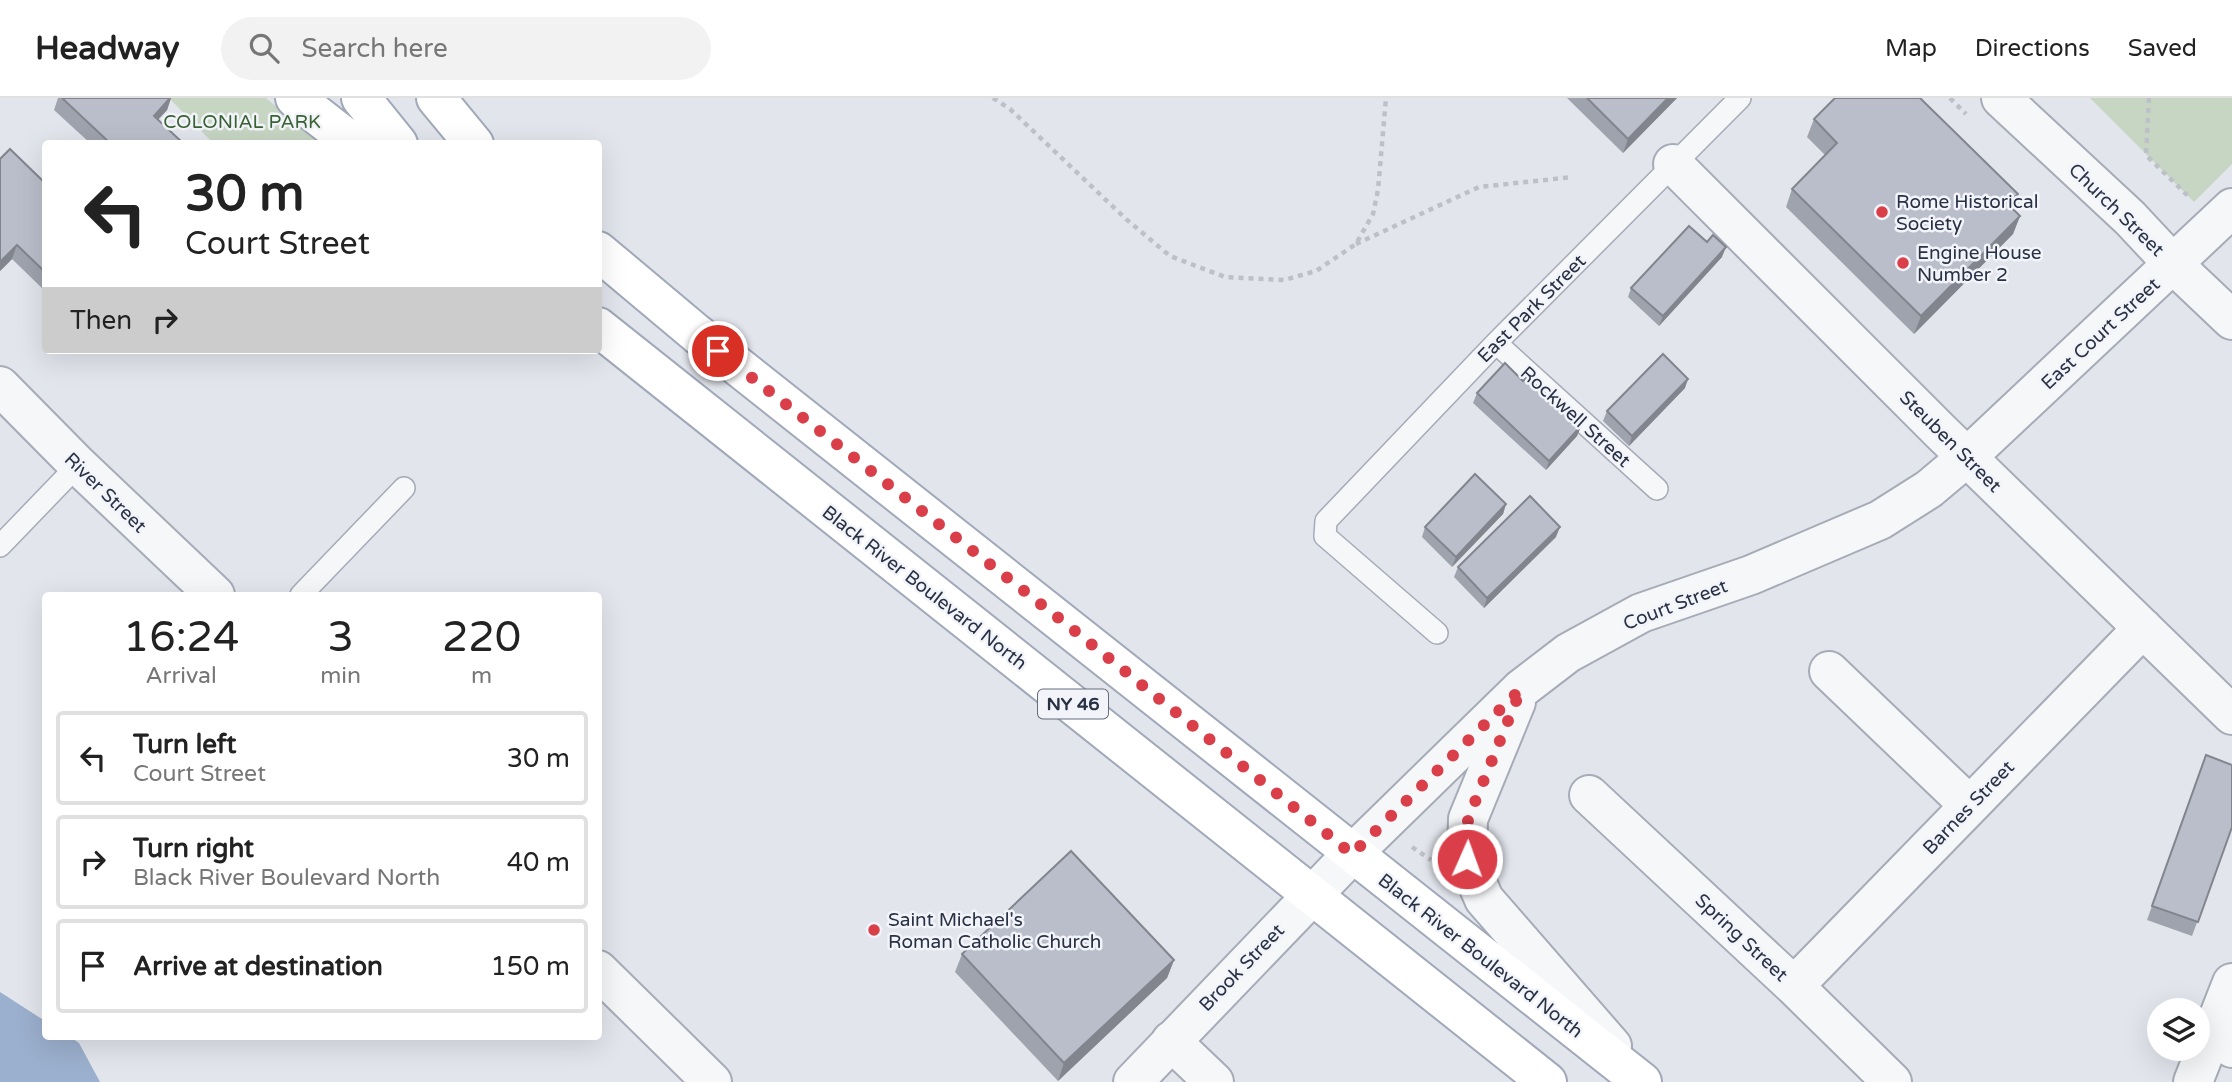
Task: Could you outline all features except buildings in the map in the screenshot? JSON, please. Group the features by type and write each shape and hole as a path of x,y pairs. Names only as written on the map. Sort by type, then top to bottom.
{"main road":[{"path":"295,98 349,140"},
{"path":"361,98 395,140"},
{"path":"436,98 471,140"},
{"name":"Black River Boulevard North","path":"602,254 707,342 1643,1082"},
{"name":"Black River Boulevard North","path":"602,330 1547,1082"}],"street":[{"name":"Church Street","path":"1985,108 2130,218 2174,265 2232,320"},
{"name":"Steuben Street","path":"1673,164 1967,457 2232,715"},
{"name":"East Court Street","path":"1967,457 2232,208"},
{"name":"River Street","path":"0,386 78,465 212,592"},
{"name":"Court Street","path":"1352,854 1521,689 1568,653 1641,613 1751,575 1880,520 1929,489 1967,457"},
{"name":"Barnes Street","path":"1794,986 2143,628"},
{"path":"1829,671 1969,805"},
{"path":"1521,689 1468,819 1467,859 1484,899 1643,1082"},
{"name":"Spring Street","path":"1589,795 1794,986 1892,1082"},
{"name":"Brook Street","path":"1133,1082 1352,854"},
{"path":"602,974 712,1082"},
{"path":"2193,1082 2223,1039 2232,984"},
{"path":"1171,1041 1213,1082"}],"lane":[{"name":"East Park Street","path":"1437,633 1325,536 1326,521 1496,343 1740,98"},
{"name":"Rockwell Street","path":"1496,343 1657,489"},
{"path":"0,546 78,465"},
{"path":"304,592 404,488"}],"path":[{"path":"993,98 1010,109 1126,219 1170,256 1225,278 1284,280 1316,271 1356,244 1479,187 1573,177"},
{"path":"1356,244 1373,214 1378,190 1386,98"},
{"path":"1950,98 1985,108"},
{"path":"2149,98 2146,155 2194,202"}],"green space":[{"name":"COLONIAL PARK","path":"169,98 266,98 316,140 210,140"},
{"path":"2090,98 2232,98 2232,164 2194,202"}],"water":[{"path":"0,992 42,1019 42,1040 75,1040 79,1043 100,1082 0,1082"}],"place":[{"name":"Rome Historical Society","path":"1882,212"},
{"name":"Engine House Number 2","path":"1903,263"},
{"name":"Saint Michael's Roman Catholic Church","path":"874,930"}],"route":[{"path":"718,351 1065,623 1352,854 1521,689 1468,819 1467,859"}]}
